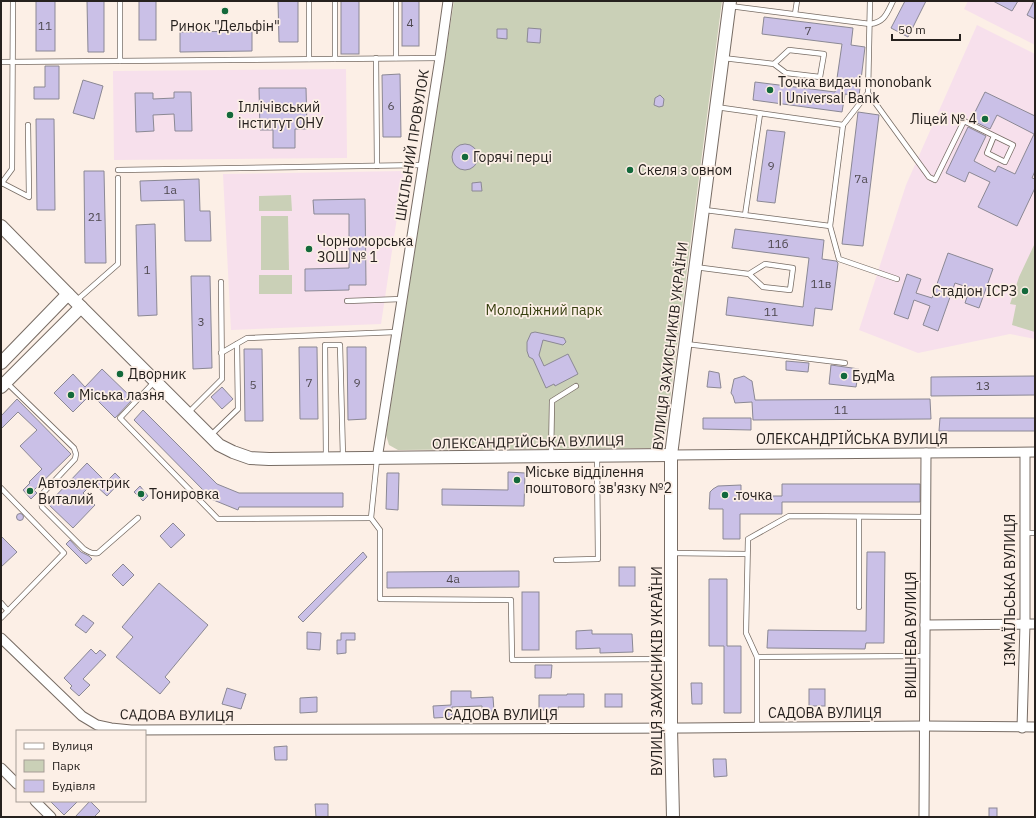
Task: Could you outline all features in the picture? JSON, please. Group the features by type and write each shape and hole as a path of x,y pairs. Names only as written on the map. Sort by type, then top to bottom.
{"main road":[{"name":"ВУЛИЦЯ ЗАХИСНИКІВ УКРАЇНИ","path":"673,817 671,728 671,455 730,4"},
{"name":"ОЛЕКСАНДРІЙСЬКА ВУЛИЦЯ","path":"1,226 219,445 250,458 344,459 671,455"},
{"path":"3,357 75,301"},
{"path":"4,384 75,301"}],"street":[{"name":"ШКІЛЬНИЙ ПРОВУЛОК","path":"377,458 448,1"},
{"name":"ОЛЕКСАНДРІЙСЬКА ВУЛИЦЯ","path":"671,455 1030,452"},
{"name":"ІЗМАЇЛЬСЬКА ВУЛИЦЯ","path":"1022,728 1024,533 1030,452"},
{"name":"ВИШНЕВА ВУЛИЦЯ","path":"924,817 926,453"},
{"path":"925,625 1035,624"},
{"name":"САДОВА ВУЛИЦЯ","path":"1,638 82,716 97,725 131,730 924,726 1035,728"},
{"path":"1,768 16,783"},
{"path":"36,802 51,817"}],"lane":[{"path":"13,1 12,170 1,183 29,197 28,125"},
{"path":"120,1 120,61"},
{"path":"309,1 309,59"},
{"path":"335,1 335,59"},
{"path":"396,1 396,58"},
{"path":"795,14 797,1"},
{"path":"870,1 868,93 843,125 830,226 839,259 897,279"},
{"path":"730,4 870,24 882,20 893,1"},
{"path":"723,58 774,64 786,73 820,77 824,54 789,50 774,64"},
{"path":"376,58 377,166"},
{"path":"1,62 440,58"},
{"path":"868,93 929,177 935,180 964,121 1013,145 1005,162 986,153 994,136"},
{"path":"716,107 843,125"},
{"path":"745,215 760,114"},
{"path":"118,170 422,165"},
{"path":"75,301 118,264 118,178"},
{"path":"703,210 830,226"},
{"path":"695,267 749,274 763,287 790,290 793,268 765,264 749,274"},
{"path":"188,413 222,379 221,282"},
{"path":"347,300 402,299"},
{"path":"221,353 247,338 397,332"},
{"path":"210,436 238,409 237,344"},
{"path":"686,344 845,363"},
{"path":"326,459 325,345 340,345 344,459"},
{"path":"155,381 120,418 218,519 371,518"},
{"path":"4,384 74,448 76,454 75,460 43,493 41,501 42,507 84,549 94,554 98,553 138,518"},
{"path":"551,456 552,401 576,386"},
{"path":"556,560 598,559 597,456"},
{"path":"377,458 371,518 380,530 380,599 511,600 512,660 671,659"},
{"path":"1,488 64,553 1,618"},
{"path":"757,728 757,657 746,633 748,539 789,516 926,517"},
{"path":"859,516 859,607"},
{"path":"1024,533 1035,533"},
{"path":"671,553 747,554"},
{"path":"1,603 8,611"},
{"path":"757,657 925,656"}],"shaded area":[{"path":"968,1 1035,1 1035,45 964,9"},
{"path":"977,25 1035,54 1035,339 1010,334 918,353 859,330 906,185"},
{"name":"Іллічівський інститут ОНУ","path":"346,69 347,158 114,160 113,71"},
{"name":"Чорноморська ЗОШ № 1","path":"404,171 381,324 231,330 223,174"}],"green space":[{"name":"Молодіжний парк","path":"454,1 722,1 666,431 662,442 652,448 398,450 389,445 386,435"},
{"path":"291,195 292,211 259,211 259,196"},
{"path":"261,216 288,216 289,270 261,270"},
{"name":"Стадіон ІСРЗ","path":"1035,243 1035,332 1012,325 1016,305 1010,304 1019,277"},
{"path":"259,275 292,275 292,294 259,294"}],"building":[{"path":"36,1 55,1 55,51 36,51"},
{"path":"87,1 104,1 104,52 88,52"},
{"path":"139,1 156,1 156,40 139,40"},
{"path":"278,1 298,1 298,42 279,42"},
{"path":"341,1 359,1 359,54 341,54"},
{"path":"402,1 419,1 419,46 402,46"},
{"path":"905,1 926,1 908,37 891,28"},
{"path":"993,1 1018,1 1012,11"},
{"path":"1035,1 1035,19 1027,15"},
{"path":"764,17 853,28 851,45 865,47 859,96 845,94 842,112 753,100 755,82 835,92 842,44 762,34"},
{"path":"528,28 541,29 540,43 527,42"},
{"path":"497,29 507,29 507,39 497,38"},
{"path":"252,31 252,51 180,52 180,32"},
{"path":"45,66 59,66 59,99 34,99 34,87 45,87"},
{"path":"400,74 401,137 383,137 382,75"},
{"path":"83,80 103,86 94,119 73,113"},
{"path":"259,88 306,88 307,129 295,129 295,148 273,148 273,130 260,130"},
{"path":"174,92 191,92 192,131 175,131 174,114 153,115 154,131 136,132 135,93 153,93 153,99 174,98"},
{"path":"985,92 1035,116 1035,171 1032,178 1035,179 1035,188 1017,226 978,207 990,182 969,172 965,182 946,173 968,127 986,136 974,161 995,172 998,166 1015,174 1034,134 997,115 990,129 971,120"},
{"path":"660,95 664,99 663,106 659,107 654,105 655,98"},
{"path":"858,112 879,115 863,246 842,244"},
{"path":"36,119 54,119 55,210 37,210"},
{"path":"767,130 785,132 775,203 757,201"},
{"path":"465,144 474,148 478,157 474,166 465,170 456,166 452,157 456,148"},
{"path":"84,171 104,171 106,263 85,263"},
{"path":"199,179 200,211 210,211 211,241 185,241 184,200 141,201 140,181"},
{"path":"481,182 482,191 472,191 472,183"},
{"path":"365,199 366,285 349,285 349,290 305,291 305,269 349,268 349,214 314,214 313,200"},
{"path":"155,224 157,315 138,316 136,225"},
{"path":"735,229 824,240 822,259 836,261 838,263 832,310 815,308 813,326 726,315 728,297 803,307 809,258 732,248"},
{"path":"948,253 993,269 979,308 965,303 970,288 955,283 938,331 923,325 930,306 914,300 908,319 894,314 907,274 921,279 916,293 932,298"},
{"path":"191,276 210,276 212,368 193,369"},
{"path":"535,332 564,338 566,342 563,345 543,340 539,355 544,366 568,354 578,374 555,386 554,384 546,388 533,359 529,357 527,351 527,342 531,333"},
{"path":"299,347 317,347 318,419 300,419"},
{"path":"347,347 366,347 366,419 348,420"},
{"path":"244,349 262,349 263,421 245,421"},
{"path":"786,361 809,363 808,372 786,370"},
{"name":"БудМа","path":"831,365 859,369 856,387 829,384"},
{"path":"102,369 133,399 115,418 92,395 73,412 54,393 73,374 85,387"},
{"path":"709,371 719,373 721,388 707,387"},
{"path":"744,376 752,381 755,400 930,399 931,419 753,420 752,402 735,403 731,393 734,379"},
{"path":"1035,376 1035,395 931,396 931,377"},
{"path":"222,387 233,399 222,409 211,397"},
{"path":"17,399 71,454 34,490 37,493 31,499 23,490 42,469 20,446 37,430 18,412 1,429 1,416"},
{"path":"143,410 217,484 239,493 343,493 343,507 239,507 238,510 206,497 207,494 134,420"},
{"path":"703,418 751,418 751,430 703,429"},
{"path":"940,418 1035,418 1035,431 939,431"},
{"path":"87,463 106,482 115,473 122,480 107,496 93,483 83,493 95,505 73,528 48,504"},
{"path":"508,472 525,473 524,506 442,505 442,489 508,490"},
{"path":"387,473 399,473 398,510 386,509"},
{"path":"782,484 920,484 920,502 782,502 782,514 740,514 740,539 723,539 723,509 709,509 710,492 713,489 718,486 741,485 741,496 782,496"},
{"name":"Тонировка","path":"140,486 148,496 143,501 134,492"},
{"path":"20,513 23,514 23,520 20,521 17,520 16,517 17,514"},
{"path":"173,523 185,535 171,548 160,536"},
{"path":"1,536 17,552 1,567"},
{"path":"70,540 81,552 92,559 86,564 66,544"},
{"path":"363,552 367,557 303,622 298,617"},
{"path":"867,552 885,552 884,643 866,643 865,649 767,648 768,630 866,631"},
{"path":"123,564 134,575 123,586 112,575"},
{"path":"619,567 635,567 635,586 619,586"},
{"path":"519,571 519,587 387,588 387,572"},
{"path":"709,579 727,579 727,646 741,646 741,713 724,713 724,646 709,646"},
{"path":"159,583 208,625 165,677 170,682 160,694 116,657 133,637 122,627"},
{"path":"522,592 539,592 539,650 522,650"},
{"path":"83,615 94,623 86,633 75,625"},
{"path":"592,630 592,634 632,634 633,652 600,653 600,648 576,649 576,631"},
{"path":"307,632 321,633 320,650 307,649"},
{"path":"341,633 355,633 355,640 346,640 346,653 337,654 337,640 341,640"},
{"path":"91,649 96,654 100,650 106,655 83,679 90,685 79,696 70,688 72,686 64,678"},
{"path":"535,665 552,665 551,678 535,678"},
{"path":"691,683 702,683 702,704 692,704"},
{"path":"227,688 246,694 241,709 222,704"},
{"path":"809,689 825,689 825,706 809,706"},
{"path":"451,691 471,691 471,698 493,697 494,711 482,712 482,706 452,707 452,717 434,718 433,706 451,705"},
{"path":"584,694 584,707 558,707 558,710 539,710 539,695"},
{"path":"605,694 622,694 622,707 605,707"},
{"path":"317,697 317,712 300,713 300,698"},
{"path":"287,746 287,760 275,760 274,747"},
{"path":"713,759 726,759 727,776 714,777"},
{"path":"51,802 77,802 64,815"},
{"path":"89,802 91,802 100,811 94,817 75,817"},
{"path":"315,804 328,804 328,817 316,817"},
{"path":"989,808 997,808 997,817 989,817"}],"place":[{"name":"Ринок \"Дельфін\"","path":"225,11"},
{"name":"Точка видачі monobank | Universal Bank","path":"770,90"},
{"name":"Іллічівський інститут ОНУ","path":"230,115"},
{"name":"Ліцей № 4","path":"985,119"},
{"name":"Горячі перці","path":"465,157"},
{"name":"Скеля з овном","path":"630,170"},
{"name":"Чорноморська ЗОШ № 1","path":"309,249"},
{"name":"Стадіон ІСРЗ","path":"1025,291"},
{"name":"Дворник","path":"120,374"},
{"name":"БудМа","path":"844,376"},
{"name":"Міська лазня","path":"71,395"},
{"name":"Міське відділення поштового зв'язку №2","path":"517,480"},
{"name":"Автоэлектрик Виталий","path":"30,491"},
{"name":"Тонировка","path":"141,494"},
{"name":".точка","path":"725,495"}]}
